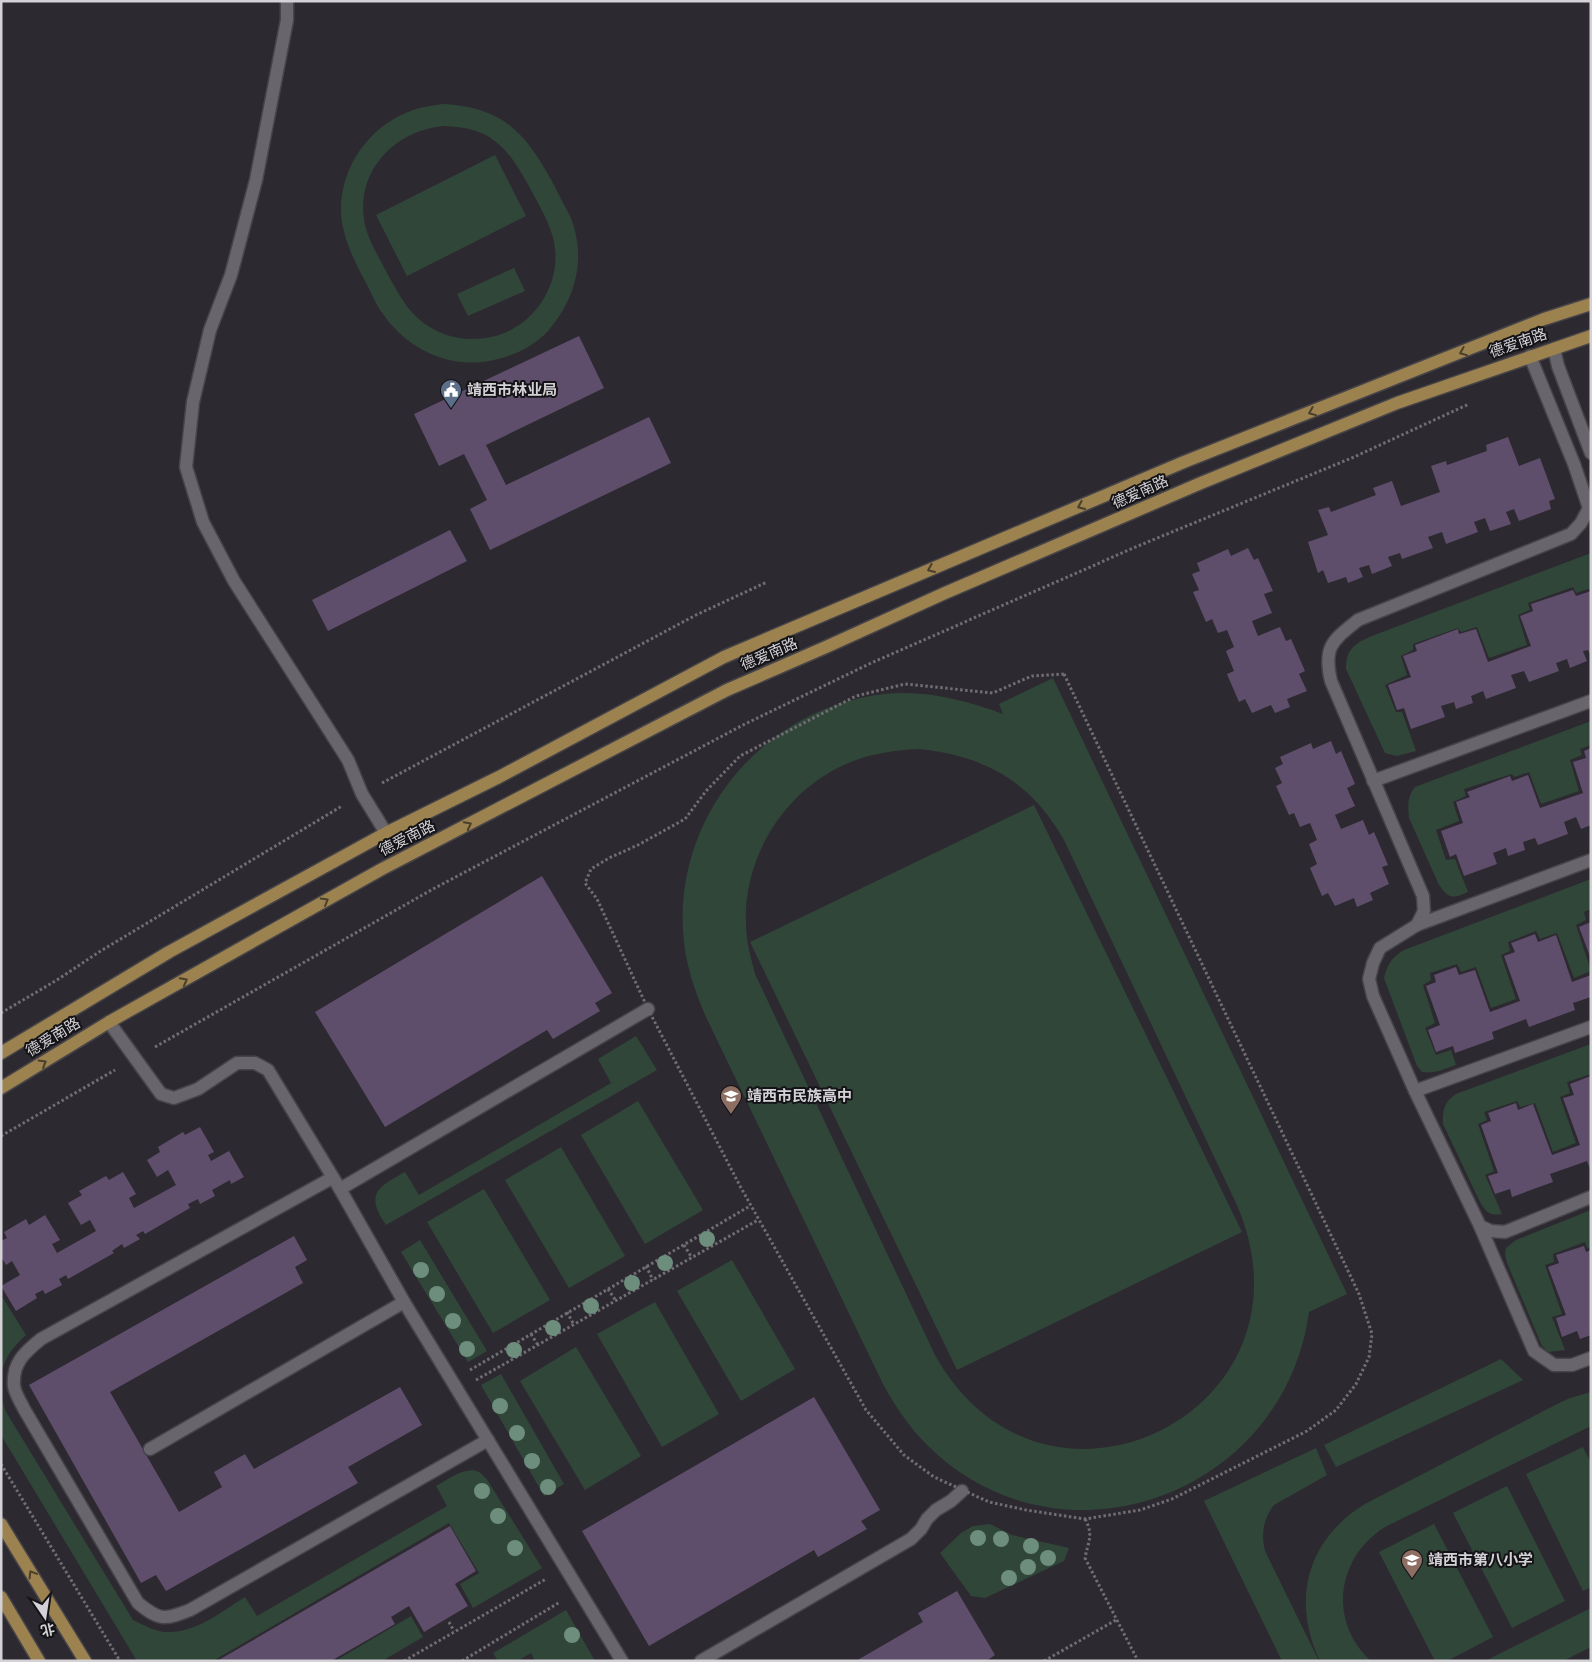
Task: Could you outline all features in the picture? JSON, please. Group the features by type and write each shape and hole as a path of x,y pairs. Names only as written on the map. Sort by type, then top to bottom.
{"main road":[{"name":"德爱南路","path":"1,1053 169,952 386,833 498,777 724,657 1184,462 1544,319 1591,304"},
{"name":"德爱南路","path":"1,1088 109,1022 382,869 728,690 826,648 945,593 1201,483 1397,403 1591,336"},
{"path":"1,1524 84,1661"},
{"path":"1,1597 38,1661"}],"street":[{"path":"288,1 287,20 256,180 231,275 210,330 193,402 186,467 203,522 234,581 348,760 362,794 386,833"},
{"path":"1554,348 1558,366 1591,453"},
{"path":"1417,925 1424,911 1424,896 1331,681 1327,664 1330,648 1340,635 1358,620 1571,534 1582,522 1588,508 1574,464 1530,356"},
{"path":"1373,781 1591,701"},
{"path":"1591,860 1417,925 1380,948 1373,963 1369,979 1373,996 1415,1091 1480,1226 1534,1350 1554,1365 1572,1365 1591,1358"},
{"path":"340,1189 648,1009"},
{"path":"109,1022 161,1094 174,1098 198,1089 237,1063 255,1063 268,1070 340,1189 404,1302 622,1661"},
{"path":"1415,1091 1591,1027"},
{"path":"332,1178 41,1339 23,1354 15,1371 14,1388 24,1409 138,1603 153,1616 169,1618 190,1610 488,1440"},
{"path":"1480,1226 1491,1231 1505,1232 1591,1197"},
{"path":"150,1449 404,1302"},
{"path":"701,1661 911,1539 936,1510 951,1501 962,1491"}],"path":[{"path":"1,1136 433,888 745,724 878,660 1138,546 1354,457 1476,401"},
{"path":"1064,674 1359,1294 1372,1334 1368,1357 1356,1384 1336,1410 1307,1432 1172,1499 1140,1510 1085,1519 1026,1510 989,1502 934,1477 904,1455 866,1410 750,1206 648,1009 597,899 585,883 591,869 685,819 706,791 740,756 856,696 905,684 993,693 1032,676 1064,674"},
{"path":"455,1385 567,1312 750,1206"},
{"path":"455,1385 538,1345 758,1220"},
{"path":"684,1245 692,1258"},
{"path":"646,1266 653,1280"},
{"path":"608,1289 616,1301"},
{"path":"567,1312 574,1325"},
{"path":"531,1334 538,1345"},
{"path":"1,1464 120,1661"},
{"path":"1085,1519 1090,1528 1091,1538 1085,1558 1138,1661"},
{"path":"404,1661 566,1567"},
{"path":"465,1660 579,1590"},
{"path":"1044,1661 1116,1620"},
{"path":"449,1622 454,1631"}],"green space":[{"path":"442,104 464,106 482,111 511,126 534,151 544,167 570,216 575,231 578,247 576,277 566,305 558,319 548,331 530,346 509,356 494,360 462,362 447,359 418,347 405,338 393,327 378,307 349,247 342,223 341,205 348,171 366,142 393,120 412,110","holes":["443,126 464,128 484,134 507,152 520,170 541,209 554,242 556,259 554,275 540,304 530,317 517,327 502,334 486,338 463,338 441,333 413,314 387,273 365,225 363,206 366,188 372,172 381,158 393,146 408,136"]},
{"path":"495,155 526,216 407,276 376,215"},
{"path":"514,268 525,291 468,316 457,294"},
{"path":"1591,553 1591,588 1576,593 1573,587 1528,603 1530,610 1518,615 1527,645 1489,658 1477,627 1461,632 1458,628 1413,644 1413,650 1401,656 1407,675 1385,685 1396,712 1402,712 1416,751 1397,756 1385,753 1346,669 1348,655 1354,646 1377,634"},
{"path":"1053,678 1347,1294 1309,1312 1291,1376 1257,1429 1212,1470 1158,1497 1100,1509 1039,1506 981,1485 927,1445 914,1431 883,1384 705,1015 692,979 684,943 684,897 692,854 709,813 734,777 764,746 800,721 841,703 885,694 915,693 945,697 1003,714 999,704","holes":["919,749 965,758 1004,775 1037,802 1064,840 1236,1203 1254,1277 1243,1342 1210,1394 1161,1430 1102,1448 1041,1443 983,1413 935,1355 755,974 749,951 746,910 749,884 757,859 768,835 783,813 801,793 822,777 846,764 864,758 882,753"]},
{"path":"1591,721 1591,745 1580,749 1582,755 1570,760 1579,791 1541,804 1529,772 1514,777 1512,774 1464,789 1466,796 1453,802 1459,821 1436,830 1446,860 1455,859 1468,892 1454,897 1448,895 1439,885 1409,818 1409,798 1415,787"},
{"path":"1034,805 1242,1232 957,1370 750,942"},
{"path":"1591,879 1591,909 1584,912 1586,920 1576,925 1591,971 1574,978 1557,933 1540,939 1536,931 1508,942 1510,951 1501,955 1516,999 1491,1008 1476,967 1461,972 1457,964 1430,973 1431,980 1423,985 1435,1023 1425,1028 1436,1055 1451,1050 1456,1065 1435,1072 1422,1072 1417,1066 1384,978 1388,965 1393,959 1404,950"},
{"path":"636,1036 657,1070 386,1225 376,1206 375,1199 381,1187 387,1182 405,1172 419,1195 611,1083 598,1059"},
{"path":"1591,1044 1591,1074 1567,1082 1570,1093 1560,1097 1576,1143 1553,1152 1535,1103 1520,1107 1517,1101 1484,1112 1487,1120 1478,1124 1494,1171 1485,1175 1502,1214 1488,1212 1480,1202 1443,1124 1443,1114 1447,1103 1456,1094"},
{"path":"638,1101 703,1210 645,1244 581,1135"},
{"path":"561,1147 625,1256 569,1288 505,1180"},
{"path":"484,1189 550,1300 493,1333 427,1222"},
{"path":"1591,1210 1591,1247 1587,1248 1585,1242 1553,1254 1554,1262 1545,1265 1562,1314 1552,1317 1565,1350 1548,1352 1542,1346 1507,1263 1506,1248 1516,1240"},
{"path":"420,1240 487,1351 468,1362 401,1252"},
{"path":"732,1260 795,1369 741,1401 677,1291"},
{"path":"1,1295 26,1335 9,1354 1,1377"},
{"path":"655,1302 719,1414 662,1447 597,1334"},
{"path":"576,1347 641,1456 585,1490 520,1381"},
{"path":"1501,1359 1523,1380 1336,1467 1324,1445"},
{"path":"501,1374 564,1484 544,1496 481,1385"},
{"path":"1591,1392 1591,1426 1385,1527 1369,1540 1356,1556 1348,1573 1344,1591 1344,1610 1348,1628 1357,1645 1371,1661 1320,1661 1311,1638 1306,1594 1310,1573 1318,1553 1329,1535 1345,1518 1365,1504 1557,1404"},
{"path":"1,1396 6,1412 133,1620 154,1630 167,1632 188,1629 217,1615 245,1597 257,1616 447,1506 436,1486 468,1470 479,1472 487,1480 542,1568 473,1608 460,1584 479,1573 449,1523 213,1661 137,1661 1,1435"},
{"path":"1583,1447 1591,1463 1591,1587 1583,1591 1526,1474"},
{"path":"1316,1448 1327,1475 1274,1505 1267,1516 1264,1527 1265,1551 1319,1661 1282,1661 1204,1501"},
{"path":"1507,1486 1565,1601 1512,1628 1453,1513"},
{"path":"990,1524 1012,1535 1069,1548 1064,1561 985,1598 971,1596 940,1553 961,1533 973,1526"},
{"path":"1434,1524 1493,1637 1447,1661 1435,1661 1379,1552"},
{"path":"1591,1608 1591,1647 1563,1661 1485,1661"},
{"path":"566,1610 595,1661 535,1661 531,1653 517,1661 498,1661 493,1653"},
{"path":"411,1616 423,1637 382,1661 335,1661"}],"building":[{"path":"579,336 604,388 486,445 506,485 649,417 671,463 490,550 470,509 487,500 464,454 439,466 414,414"},
{"path":"1508,437 1519,466 1540,458 1555,499 1549,501 1551,509 1519,521 1514,509 1506,512 1511,524 1490,531 1485,518 1474,522 1478,532 1446,544 1442,532 1428,537 1433,548 1402,559 1400,553 1388,557 1392,566 1372,574 1369,565 1359,568 1363,577 1348,583 1346,577 1328,583 1323,570 1318,573 1308,542 1328,535 1318,510 1329,507 1331,512 1376,495 1373,488 1392,481 1401,506 1440,492 1431,466 1446,461 1447,465 1487,451 1486,445"},
{"path":"450,530 467,561 328,631 312,600"},
{"path":"1248,548 1254,560 1258,558 1273,591 1264,594 1272,613 1252,621 1258,636 1280,627 1286,641 1291,639 1305,671 1299,674 1307,691 1287,699 1290,707 1275,713 1271,705 1252,713 1245,699 1239,702 1227,674 1234,671 1226,651 1234,647 1227,630 1218,633 1212,619 1206,622 1193,592 1199,590 1192,574 1200,571 1197,563 1228,549 1231,556"},
{"path":"1573,590 1576,596 1591,591 1591,658 1588,650 1583,651 1587,661 1570,668 1567,659 1556,663 1559,671 1529,682 1524,671 1511,675 1516,688 1486,699 1483,691 1471,696 1473,703 1456,709 1454,702 1441,706 1445,717 1411,729 1404,708 1397,710 1388,685 1411,677 1403,656 1417,651 1415,645 1458,629 1459,634 1476,629 1488,662 1531,646 1520,616 1533,611 1531,604"},
{"path":"1331,741 1336,754 1341,751 1355,784 1347,788 1355,806 1335,815 1341,829 1363,820 1369,835 1374,832 1388,865 1382,867 1389,884 1370,893 1373,900 1357,907 1354,898 1335,906 1328,893 1322,896 1310,868 1317,864 1309,844 1317,840 1310,823 1300,827 1294,813 1289,815 1276,786 1282,783 1275,768 1283,764 1280,757 1311,743 1313,749"},
{"path":"1591,748 1591,825 1581,829 1576,817 1564,822 1568,834 1538,845 1535,838 1523,842 1525,850 1508,856 1506,848 1493,853 1497,864 1464,876 1456,854 1450,857 1441,831 1463,823 1456,802 1470,797 1467,792 1510,776 1512,781 1528,775 1540,808 1583,793 1573,762 1586,758 1584,751"},
{"path":"542,876 612,993 595,1003 600,1011 553,1039 547,1030 385,1127 315,1012"},
{"path":"1591,922 1591,959 1579,927"},
{"path":"1535,934 1538,942 1556,935 1572,982 1591,975 1591,997 1573,1003 1575,1010 1529,1027 1526,1019 1492,1032 1494,1039 1455,1053 1453,1046 1436,1052 1428,1030 1440,1025 1426,986 1436,982 1434,975 1456,967 1459,975 1475,970 1490,1012 1520,1001 1504,956 1515,952 1511,943"},
{"path":"1591,1076 1591,1171 1587,1161 1550,1174 1553,1182 1512,1197 1510,1189 1495,1194 1488,1176 1498,1173 1481,1125 1491,1121 1488,1113 1516,1103 1518,1110 1533,1104 1552,1155 1580,1145 1563,1098 1574,1095 1570,1084"},
{"path":"200,1127 214,1152 208,1155 211,1161 229,1151 244,1177 231,1184 230,1180 212,1190 215,1196 200,1204 198,1199 188,1204 190,1208 145,1234 143,1231 136,1235 140,1239 124,1248 122,1244 112,1251 114,1253 68,1279 66,1275 59,1279 62,1285 45,1294 43,1290 35,1294 37,1298 16,1311 1,1286 20,1275 12,1261 6,1265 1,1257 1,1241 7,1238 4,1232 26,1219 29,1225 45,1215 60,1240 52,1244 57,1253 96,1231 90,1220 81,1225 68,1203 82,1195 79,1191 106,1176 109,1180 123,1172 136,1194 129,1198 134,1208 176,1185 168,1170 157,1177 147,1160 160,1152 158,1147 183,1132 185,1135"},
{"path":"294,1236 307,1260 295,1267 303,1283 110,1392 179,1512 222,1487 214,1472 245,1454 254,1469 400,1387 422,1425 348,1467 358,1483 166,1591 156,1575 141,1583 29,1385"},
{"path":"1584,1246 1586,1252 1591,1250 1591,1335 1580,1339 1577,1331 1562,1337 1556,1318 1566,1315 1548,1267 1559,1263 1556,1255"},
{"path":"814,1397 880,1510 861,1521 867,1529 818,1557 814,1550 649,1646 582,1531"},
{"path":"450,1526 476,1571 455,1584 468,1606 424,1632 409,1606 391,1617 395,1624 331,1661 217,1661"},
{"path":"957,1591 995,1655 986,1661 856,1661 923,1622 918,1613"}],"place":[{"name":"靖西市林业局","path":"451,409"},
{"name":"靖西市民族高中","path":"731,1115"},
{"name":"靖西市第八小学","path":"1412,1579"}]}
